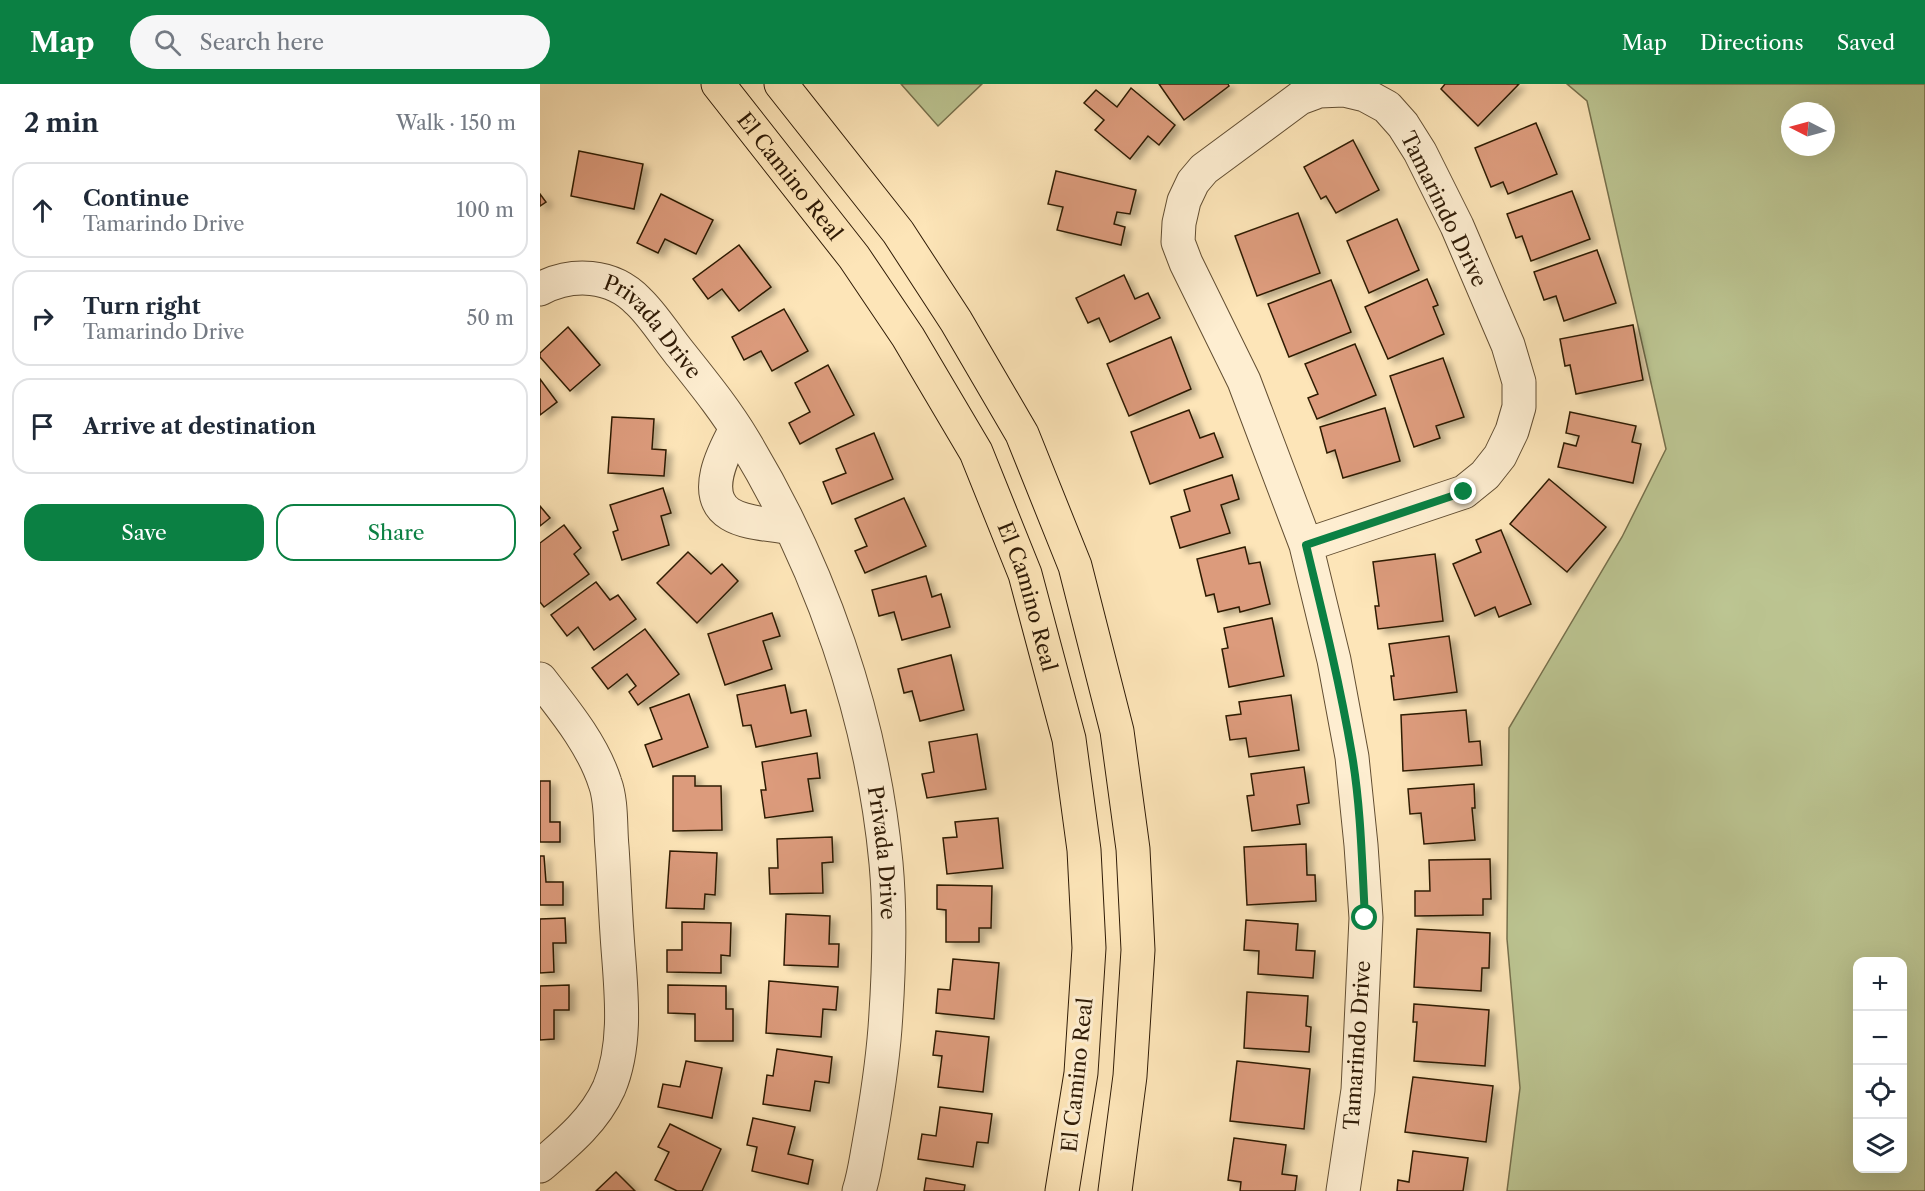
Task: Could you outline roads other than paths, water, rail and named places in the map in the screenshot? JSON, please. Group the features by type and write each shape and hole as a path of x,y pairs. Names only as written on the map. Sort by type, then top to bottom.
{"main road":[{"name":"El Camino Real","path":"718,84 854,257 908,338 976,452 1025,574 1069,738 1084,849 1089,948 1081,1073 1062,1191"},
{"path":"781,84 897,232 956,321 1022,434 1075,566 1117,731 1132,849 1138,950 1130,1076 1115,1191"}],"street":[{"name":"Tamarindo Drive","path":"1306,545 1464,492 1485,476 1500,456 1519,407 1519,382 1509,345 1457,225 1420,152 1403,125 1387,107 1365,95 1344,90 1319,91 1300,98 1204,169 1193,182 1184,201 1179,223 1179,242 1186,263 1244,381 1306,545 1334,660 1352,757 1365,918 1358,1090 1343,1191"},
{"name":"Privada Drive","path":"540,289 551,283 571,278 596,278 617,285 638,300 736,429 779,503 818,588 848,671 866,742 886,862 889,935 882,1064 859,1191"},
{"path":"736,429 718,467 717,499 722,507 732,515 790,528"},
{"path":"540,679 583,737 606,785 614,868 621,1019 615,1069 601,1103 589,1121 540,1166"}]}
